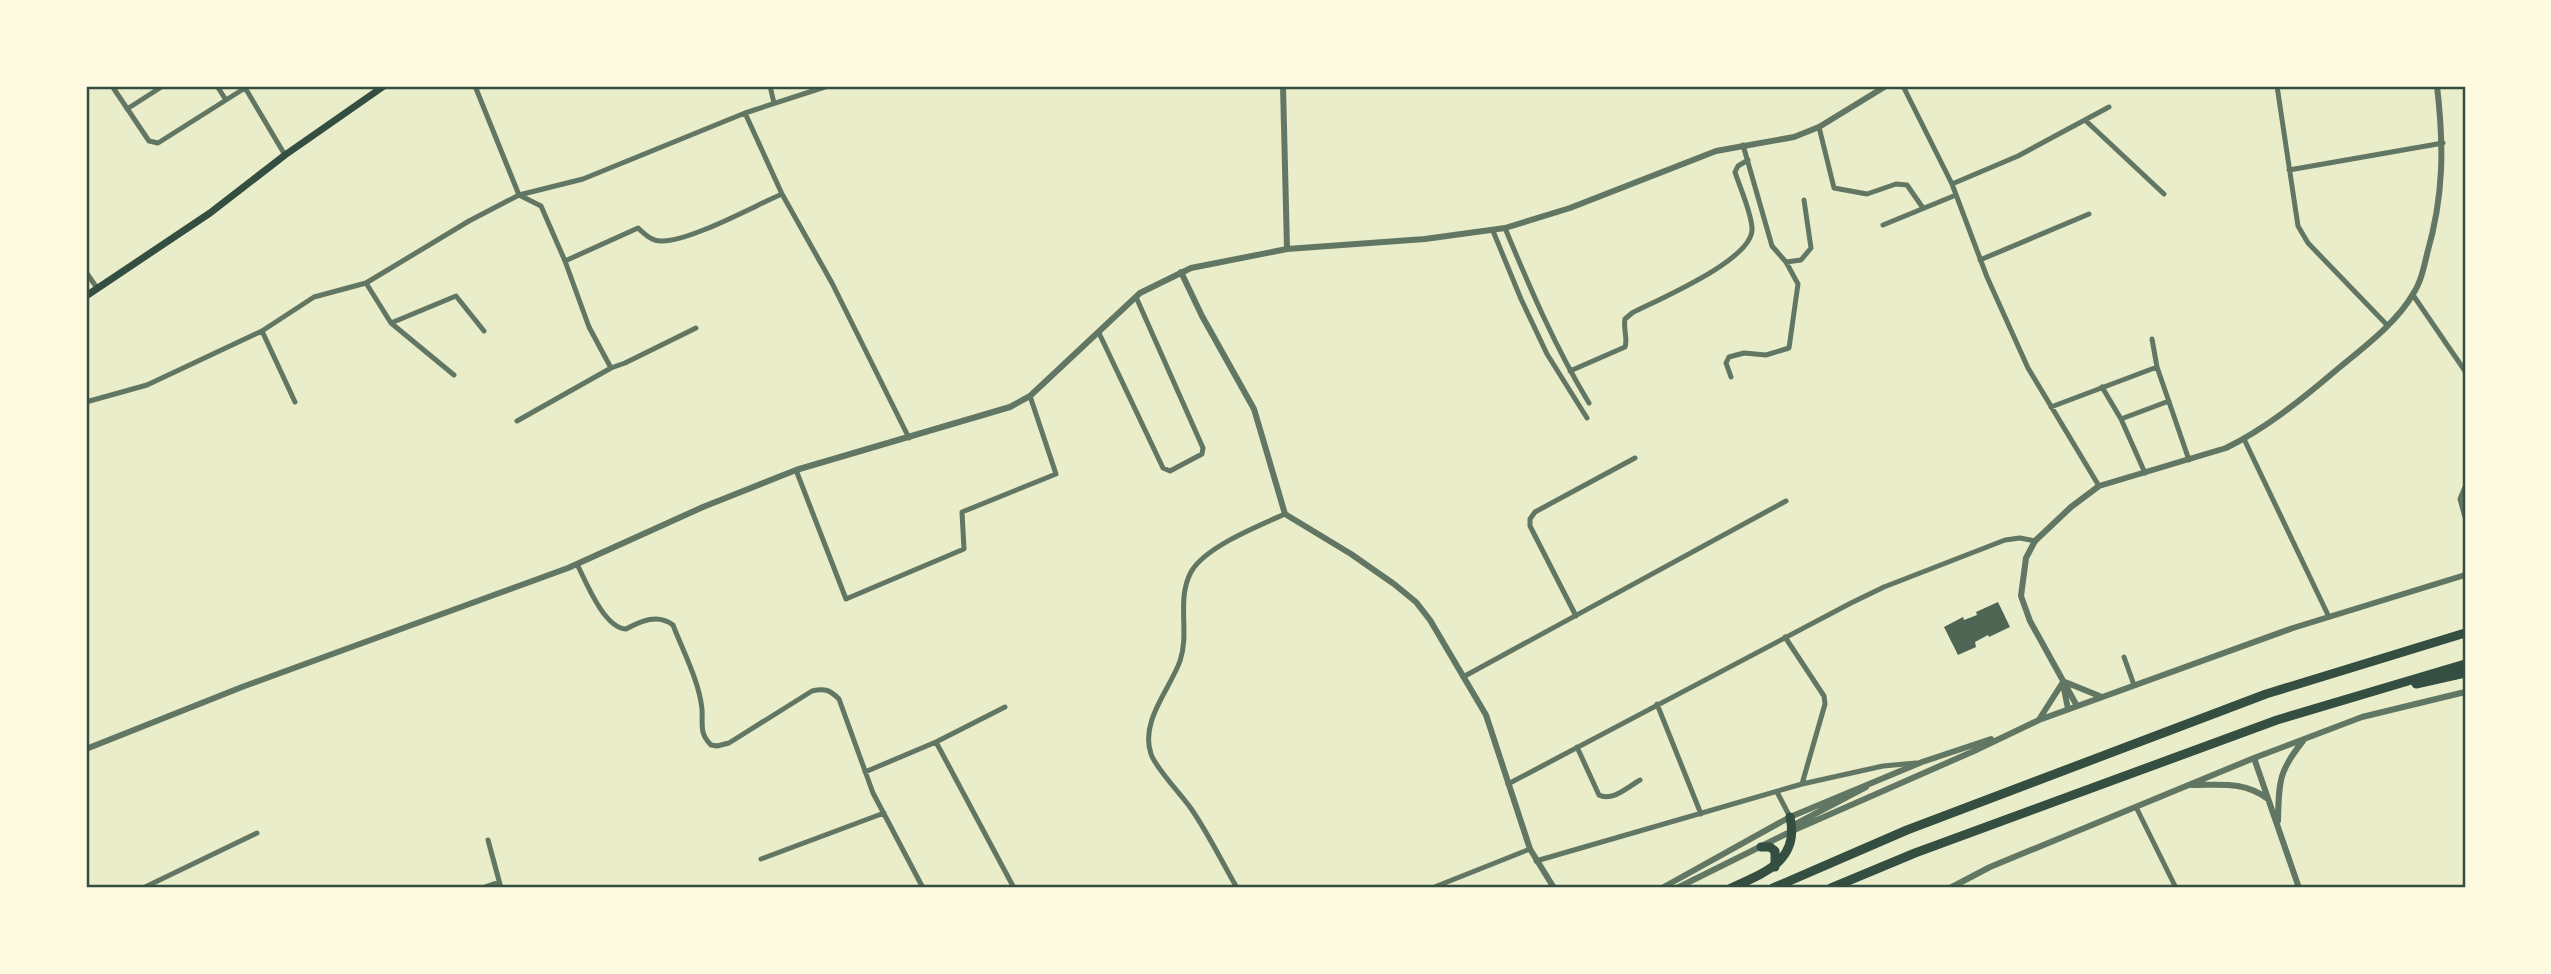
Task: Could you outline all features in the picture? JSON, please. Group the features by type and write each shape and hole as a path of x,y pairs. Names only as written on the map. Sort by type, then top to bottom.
{"highway":[{"path":"1773,888 1907,831 2266,694 2465,634"},
{"path":"1831,888 1915,853 2277,720 2465,664"},
{"path":"2397,684 2414,685 2465,673"},
{"path":"1731,888 1775,867 1788,848 1791,825"},
{"path":"1761,847 1770,847 1775,851 1775,867"}],"main road":[{"path":"86,296 210,213 285,155 384,86"}],"street":[{"path":"112,86 149,141 158,143 245,87 285,155"},
{"path":"127,109 163,86"},
{"path":"217,86 226,100"},
{"path":"475,86 519,195 541,206 589,327 611,368"},
{"path":"770,86 774,103"},
{"path":"86,402 146,385 262,331 314,297 366,283 469,221 519,195 583,179 746,113 828,86"},
{"path":"872,86 881,86"},
{"path":"1283,86 1287,249"},
{"path":"86,749 242,687 577,564 703,507 796,470 1010,407 1030,396 1136,297 1181,272 1287,249 1363,245 1505,228 1570,208 1716,151 1743,145 1773,143 1819,127 1886,86"},
{"path":"1903,86 1952,184 2006,321 2051,407 2099,486"},
{"path":"2277,86 2298,226 2308,243 2387,325"},
{"path":"2077,706 2031,621 2021,596 2026,558 2035,541 2071,507 2099,486 2189,460 2244,439 2315,388 2387,325 2413,295 2421,277 2438,217 2443,143 2437,86"},
{"path":"1952,184 2018,156 2109,107"},
{"path":"746,113 782,194 832,283 909,438"},
{"path":"2085,120 2164,194"},
{"path":"1819,127 1834,188 1867,194 1896,184 1907,185 1923,208"},
{"path":"2289,170 2443,143"},
{"path":"1731,377 1726,363 1729,357 1744,353 1766,355 1789,348 1798,284 1786,262 1772,246 1743,145"},
{"path":"1570,371 1625,347 1625,319 1632,313 1691,284 1739,254 1750,240 1752,229 1735,172 1738,166 1748,160"},
{"path":"565,261 638,228 649,238 660,241 685,237 782,194"},
{"path":"1883,225 1956,195"},
{"path":"1786,262 1801,260 1811,248 1804,200"},
{"path":"1980,260 2090,214"},
{"path":"1505,228 1539,309 1589,403"},
{"path":"1493,231 1547,354 1587,418"},
{"path":"86,272 97,288"},
{"path":"1181,272 1254,410 1285,514 1351,554 1416,602 1430,620 1486,715 1530,849 1554,888"},
{"path":"366,283 391,323 454,375"},
{"path":"2413,295 2465,371"},
{"path":"391,323 456,296 484,331"},
{"path":"1099,333 1163,468 1170,471 1202,454 1203,448 1136,297"},
{"path":"517,421 611,368 696,328"},
{"path":"262,331 295,402"},
{"path":"2152,339 2157,367 2189,460"},
{"path":"2051,407 2157,367"},
{"path":"2102,387 2122,419 2146,473"},
{"path":"796,470 846,599 964,550 962,512 1056,474 1030,396"},
{"path":"2122,419 2169,401"},
{"path":"2244,439 2329,617"},
{"path":"1576,615 1530,526 1530,519 1535,512 1635,458"},
{"path":"2465,487 2460,499 2465,517"},
{"path":"1463,677 1786,501"},
{"path":"1237,888 1192,811 1151,756 1148,729 1181,658 1184,628 1182,599 1192,570 1216,549 1285,514"},
{"path":"1508,784 1785,636 1884,587 2005,540 2020,538 2035,541"},
{"path":"577,564 606,617 619,629 654,619 666,619 673,625 698,694 702,710 700,730 711,745 729,743 812,691 830,691 839,699 865,772 923,888"},
{"path":"1677,888 1761,847 1791,825 1974,751 2039,720 2329,617 2465,575"},
{"path":"1785,636 1824,696 1825,704 1802,784"},
{"path":"2124,657 2134,685"},
{"path":"2063,682 2102,697"},
{"path":"2063,682 2068,709"},
{"path":"2039,720 2063,682"},
{"path":"1950,888 1990,867 2305,738 2362,717 2465,692"},
{"path":"1657,704 1700,814"},
{"path":"865,772 936,742 1004,707"},
{"path":"1662,888 1880,779 1922,762 2003,736"},
{"path":"2277,826 2280,778 2286,762 2305,738"},
{"path":"936,742 1014,888"},
{"path":"1577,747 1600,795 1604,798 1640,780"},
{"path":"2254,758 2299,888"},
{"path":"1536,860 1802,784 1883,766 1922,762"},
{"path":"2187,786 2233,784 2257,791 2268,799"},
{"path":"1777,792 1791,825"},
{"path":"2136,807 2176,888"},
{"path":"761,859 884,813"},
{"path":"143,888 257,833"},
{"path":"482,888 500,885 488,840"},
{"path":"1432,888 1530,849"}],"building":[{"path":"1998,602 2010,627 1975,642 1976,647 1958,655 1944,627 1963,617 1964,620 1977,615 1976,612"}]}
